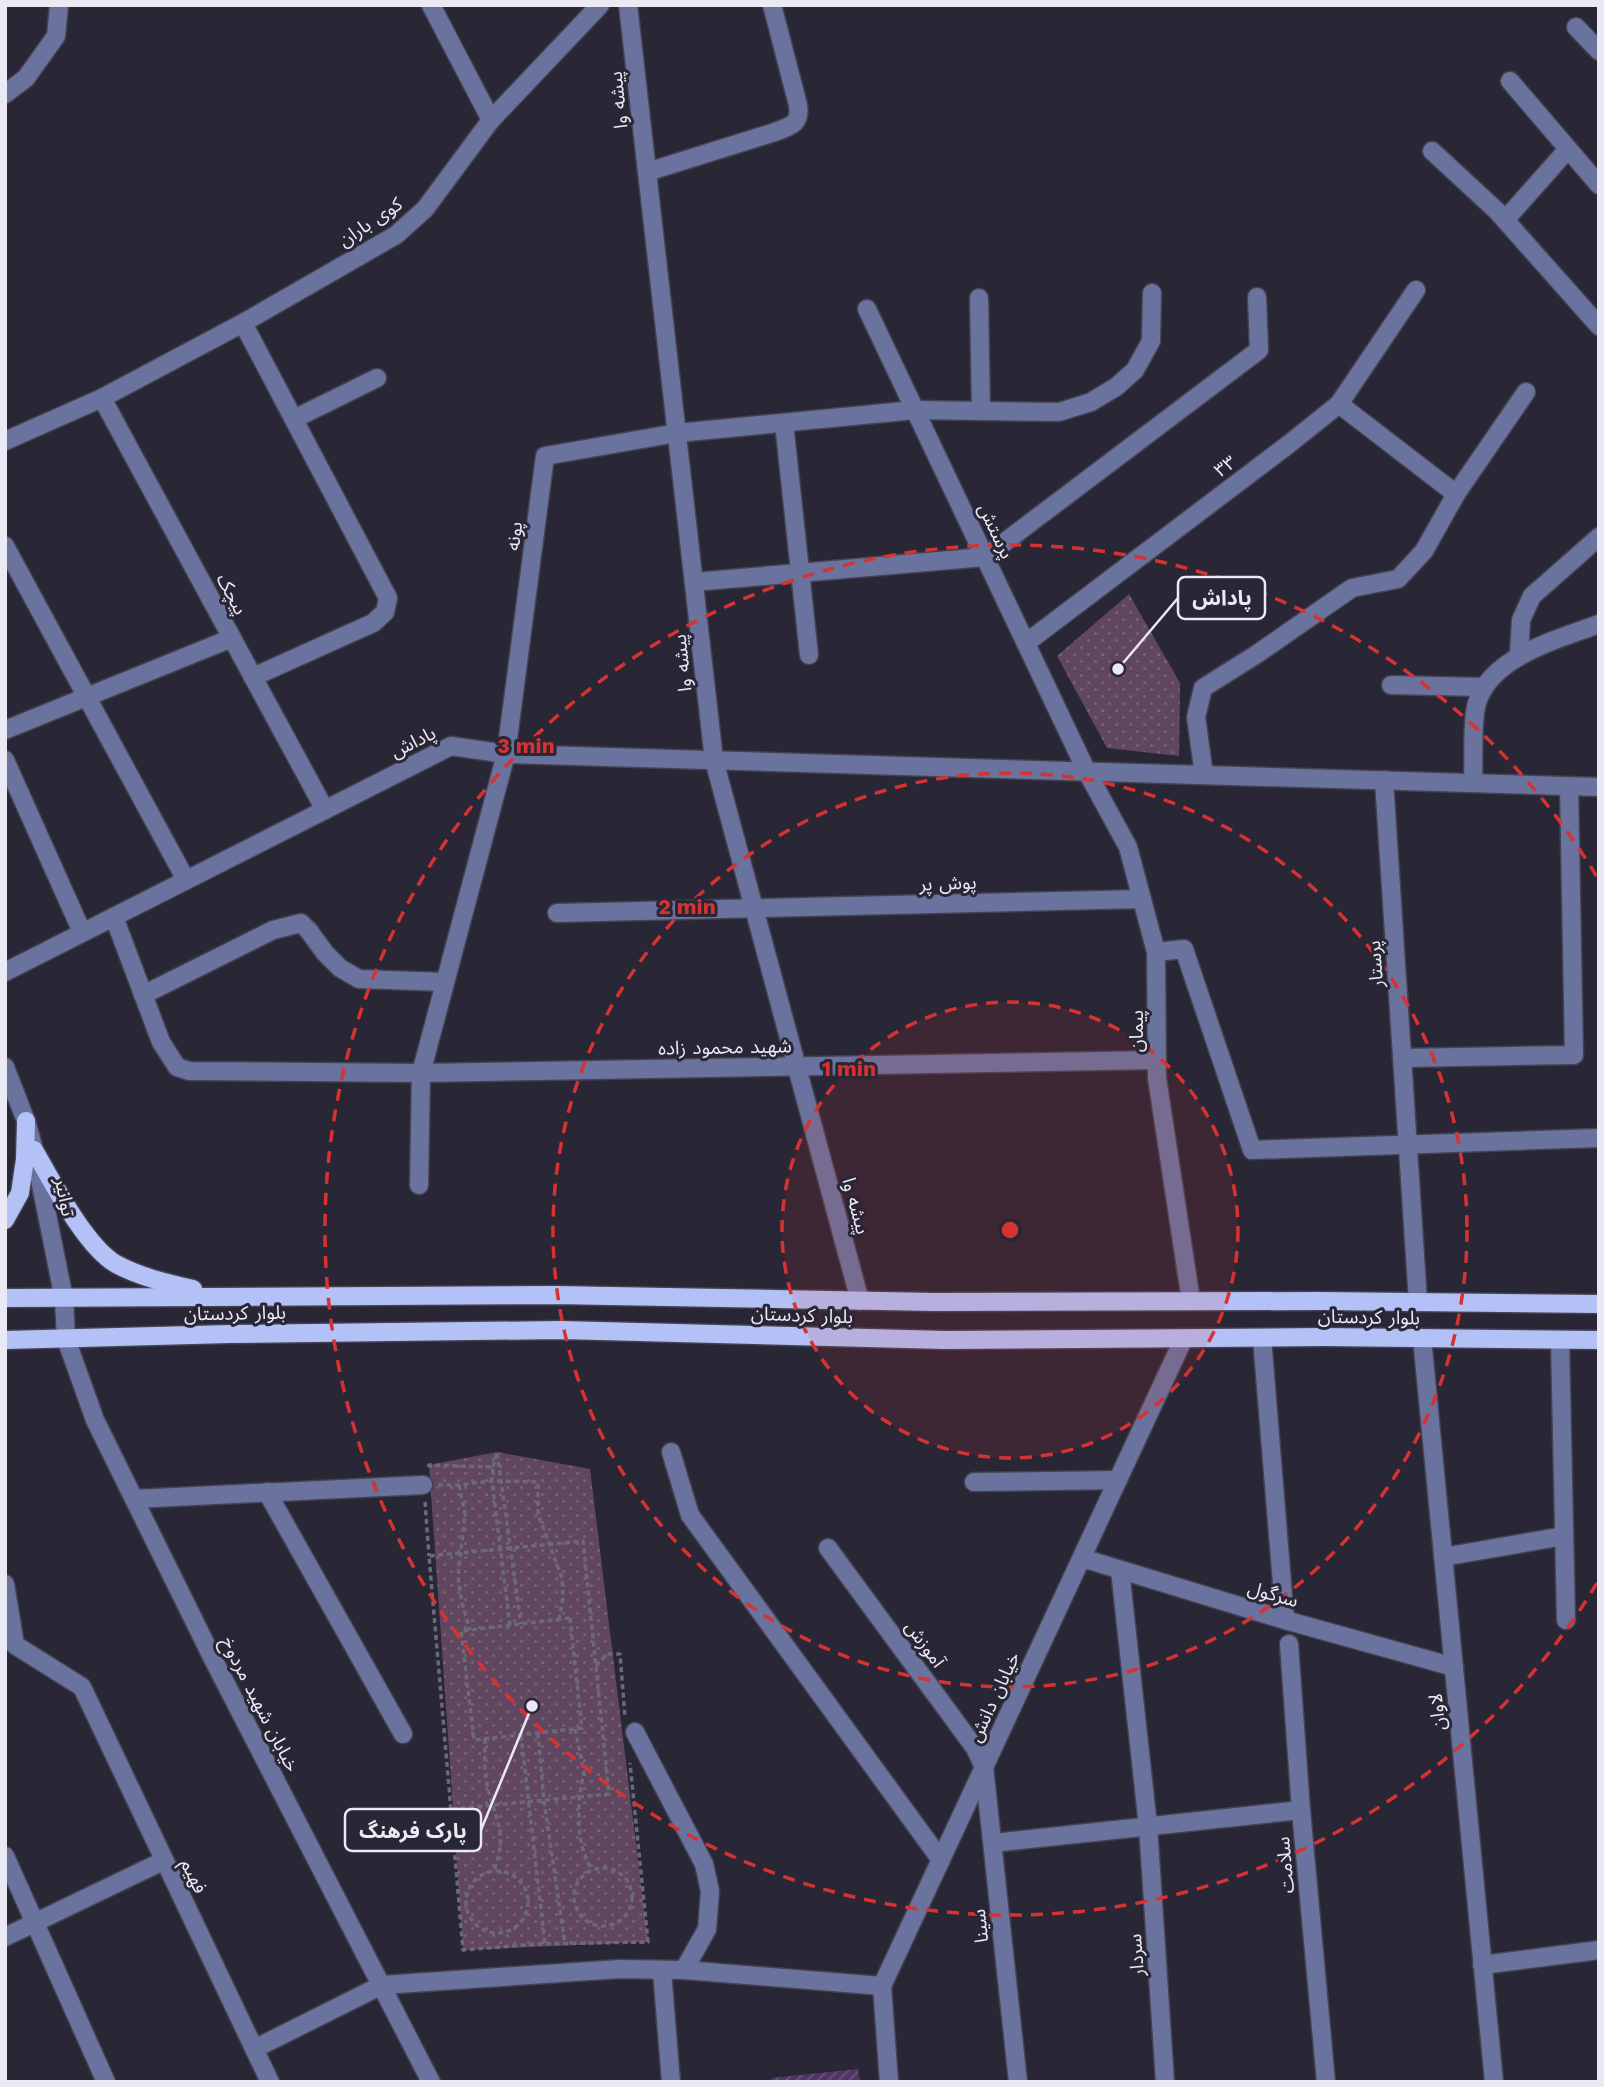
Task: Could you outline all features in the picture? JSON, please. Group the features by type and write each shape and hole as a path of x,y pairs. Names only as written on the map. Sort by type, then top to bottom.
{"main road":[{"path":"5,1220 20,1194 25,1159 26,1121"},
{"path":"34,1150 85,1234 114,1263 154,1280 220,1295"},
{"name":"بلوار کردستان","path":"5,1298 555,1295 860,1301 1599,1304"},
{"name":"بلوار کردستان","path":"5,1340 561,1330 945,1340 1599,1340"}],"street":[{"path":"5,94 26,78 56,36 59,5"},
{"path":"431,5 491,120"},
{"name":"کوی باران","path":"5,441 102,398 243,323 396,234 425,209 491,120 600,5"},
{"name":"پیشه وا","path":"628,5 714,760 860,1301"},
{"path":"647,172 775,132 797,121 798,105 772,5"},
{"path":"1576,27 1599,51"},
{"path":"1510,81 1599,185"},
{"path":"1505,220 1568,149"},
{"path":"1432,150 1505,220 1599,326"},
{"name":"۳۳","path":"1026,643 1339,404 1416,290"},
{"path":"677,433 915,410 1059,412 1091,402 1116,387 1136,370 1150,341 1152,293"},
{"path":"694,582 985,557 1259,350 1257,297"},
{"path":"979,298 981,411"},
{"name":"پرستش","path":"867,309 1087,772"},
{"path":"243,323 388,598 385,612 373,623 253,677"},
{"path":"294,419 377,379"},
{"path":"1204,775 1196,717 1203,688 1352,588 1398,579 1424,551 1457,494 1526,392"},
{"name":"پیچک","path":"102,398 325,810"},
{"path":"1339,404 1457,494"},
{"path":"783,423 809,655"},
{"name":"پونه","path":"506,754 545,456 677,433"},
{"path":"1519,655 1521,620 1532,596 1599,537"},
{"path":"5,546 186,880"},
{"path":"1473,783 1475,712 1483,687 1519,655 1599,624"},
{"path":"5,730 232,638"},
{"path":"1391,685 1483,687"},
{"name":"پاداش","path":"5,972 451,746 506,754 1599,787"},
{"path":"419,1185 421,1073 506,754"},
{"path":"5,760 82,932"},
{"name":"پیمان","path":"1087,772 1128,847 1156,952 1157,1078 1191,1301"},
{"name":"پرستار","path":"1384,780 1418,1302"},
{"path":"1402,1059 1574,1055 1569,786"},
{"name":"پوش پر","path":"557,913 1142,899"},
{"name":"شهید محمود زاده","path":"114,917 168,1056 177,1067 189,1071 421,1073 1157,1059"},
{"path":"143,995 273,930 300,923 340,968 359,979 445,982"},
{"path":"1156,952 1184,949 1252,1150 1599,1138"},
{"name":"توانیر","path":"5,1068 26,1121 34,1150 64,1299 66,1339"},
{"name":"خیابان دانش","path":"889,2082 882,1986 1184,1338"},
{"path":"1262,1338 1285,1620"},
{"name":"لاوان","path":"1422,1338 1494,2082"},
{"name":"خیابان شهید مردوخ","path":"66,1339 95,1419 134,1499 213,1659 431,2082"},
{"path":"1560,1340 1566,1620"},
{"path":"670,1452 690,1514 941,1860"},
{"path":"974,1482 1118,1480"},
{"path":"134,1499 424,1485"},
{"path":"267,1492 404,1734"},
{"path":"1443,1557 1564,1536"},
{"name":"آموزش","path":"828,1548 975,1748 984,1767"},
{"name":"سرگول","path":"1082,1558 1285,1620 1454,1667"},
{"name":"سردار","path":"1120,1570 1148,1826 1165,2082"},
{"path":"5,1584 10,1645"},
{"name":"سلامت","path":"1289,1644 1326,2082"},
{"name":"فهیم","path":"10,1645 82,1687 270,2082"},
{"path":"630,1727 704,1864 710,1891 707,1929 684,1970"},
{"name":"سینا","path":"984,1767 1018,2082"},
{"path":"993,1843 1301,1810"},
{"path":"5,1856 106,2082"},
{"path":"5,1937 163,1861"},
{"path":"1482,1965 1599,1950"},
{"path":"254,2049 382,1985 620,1969 684,1970 882,1986"},
{"path":"662,1971 671,2082"}],"path":[{"path":"510,1625 492,1480 497,1452 513,1548 521,1624"},
{"path":"493,1467 429,1465 424,1485 463,1950 545,1944 648,1942 629,1763"},
{"path":"424,1485 459,1485 492,1480 538,1482 538,1514 562,1578 563,1597 559,1619"},
{"path":"459,1485 465,1513 458,1577 470,1630"},
{"path":"429,1556 583,1541 609,1794 452,1809"},
{"path":"570,1618 582,1728 474,1741 461,1630 559,1619 570,1618"},
{"path":"596,1666 607,1654 620,1654 630,1727"},
{"path":"575,1729 584,1771 579,1798 579,1828 582,1847 591,1870"},
{"path":"538,1733 544,1801 565,1944"},
{"path":"521,1735 545,1944"},
{"path":"485,1739 486,1779 501,1835 502,1852 494,1870 484,1873 468,1887 466,1908 470,1918 485,1931 505,1932 514,1928 526,1913 527,1892 514,1875 494,1870"},
{"path":"611,1869 627,1881 632,1901 624,1917 617,1923 608,1926 591,1924 577,1912 573,1894 583,1876 591,1870 611,1869"}],"shaded area":[{"path":"1129,594 1180,683 1179,756 1107,748 1057,656"},
{"path":"497,1452 590,1469 648,1942 463,1950 429,1465"}],"building":[{"path":"858,2069 860,2082 771,2082 771,2078"}],"place":[{"name":"پاداش","path":"1118,669"},
{"name":"پارک فرهنگ","path":"532,1706"}]}
